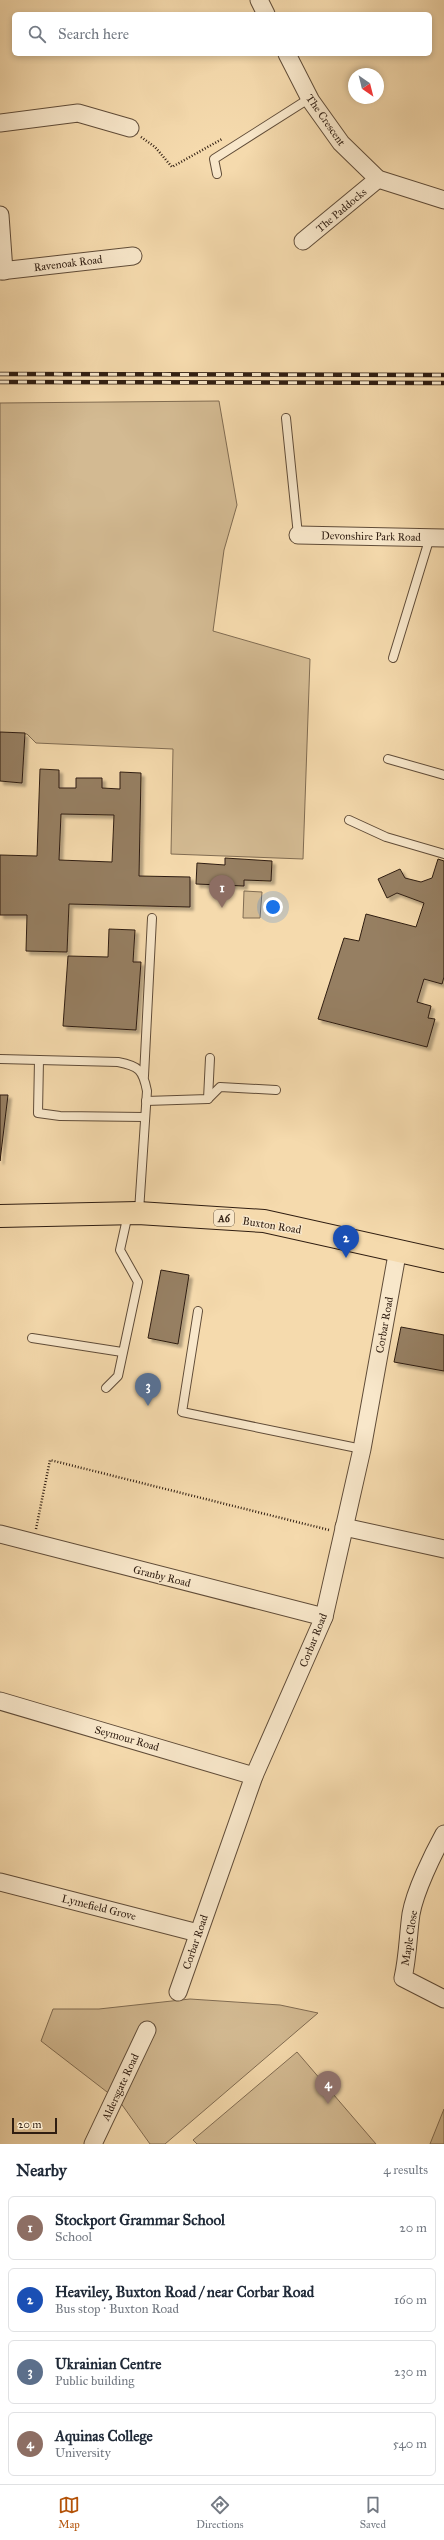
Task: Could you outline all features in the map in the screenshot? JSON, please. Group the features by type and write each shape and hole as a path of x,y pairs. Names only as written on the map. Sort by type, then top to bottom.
{"highway":[{"name":"Buxton Road","path":"0,1216 133,1213 264,1221 398,1249 444,1261"}],"street":[{"path":"259,0 265,12"},
{"name":"The Crescent","path":"288,56 310,98 341,143 378,179 444,200"},
{"path":"0,123 78,112 130,128"},
{"name":"The Paddocks","path":"303,241 378,179"},
{"name":"Ravenoak Road","path":"0,215 2,271 133,256"},
{"name":"Devonshire Park Road","path":"298,535 437,538"},
{"name":"Corbar Road","path":"178,1992 254,1776 324,1617 362,1449 398,1249"},
{"path":"344,1530 444,1549"},
{"name":"Granby Road","path":"0,1534 324,1617"},
{"name":"Seymour Road","path":"0,1701 254,1776"},
{"name":"Maple Close","path":"444,1834 433,1855 412,1912 408,1956 403,1978 444,1999"},
{"name":"Lymefield Grove","path":"0,1882 198,1933"},
{"name":"Aldersgate Road","path":"93,2144 147,2030"}],"lane":[{"path":"217,174 214,159 310,98"},
{"path":"286,418 298,535"},
{"path":"393,658 437,538"},
{"path":"388,759 444,775"},
{"path":"349,820 386,837 444,854"},
{"path":"106,1388 118,1376 138,1282 120,1250 133,1213 146,1101 144,1076 152,918"},
{"path":"208,1099 210,1058"},
{"path":"0,1059 118,1062 134,1065 144,1076"},
{"path":"39,1060 36,1109 41,1114 144,1117"},
{"path":"146,1101 208,1099 220,1087 276,1090"},
{"path":"198,1311 182,1412 362,1449"},
{"path":"32,1338 122,1352"}],"path":[{"path":"130,128 155,147 172,167 227,136"},
{"path":"33,1543 50,1460 344,1530"}],"shaded area":[{"path":"219,401 237,505 224,550 213,631 310,659 303,859 171,854 173,749 36,743 27,734 0,733 0,403"},
{"path":"244,891 262,892 260,918 243,918"},
{"path":"190,1999 280,2005 318,2013 165,2144 150,2144 120,2102 41,2041 53,2009 99,2009"},
{"path":"297,2052 376,2144 197,2144 193,2140"},
{"path":"444,2109 444,2144 430,2144"}],"building":[{"path":"0,732 25,733 22,783 0,781"},
{"path":"40,769 59,770 59,788 76,788 76,778 102,778 102,788 120,789 120,772 141,773 139,876 190,877 190,907 69,904 67,952 26,951 27,915 0,915 0,855 37,856","holes":["61,814 114,815 112,862 59,860"]},
{"path":"225,858 272,861 271,881 244,880 244,886 196,884 197,863 225,865"},
{"path":"438,859 444,861 444,977 442,984 424,979 417,1002 431,1006 428,1018 435,1019 427,1047 318,1019 344,938 359,941 366,914 416,927 424,903 397,893 387,898 378,879 400,869 405,878 421,882 432,878"},
{"path":"109,929 135,930 133,962 141,962 136,1030 63,1026 68,956 108,957"},
{"path":"0,1095 8,1095 0,1161"},
{"path":"161,1270 189,1275 178,1344 148,1338"},
{"path":"401,1327 444,1335 444,1371 394,1362"}],"railway":[{"path":"0,374 444,375"},
{"path":"0,382 444,383"}],"place":[{"name":"Stockport Grammar School","path":"222,908"},
{"name":"Heaviley, Buxton Road / near Corbar Road","path":"346,1258"},
{"name":"Ukrainian Centre","path":"148,1406"},
{"name":"Aquinas College","path":"328,2104"}]}
